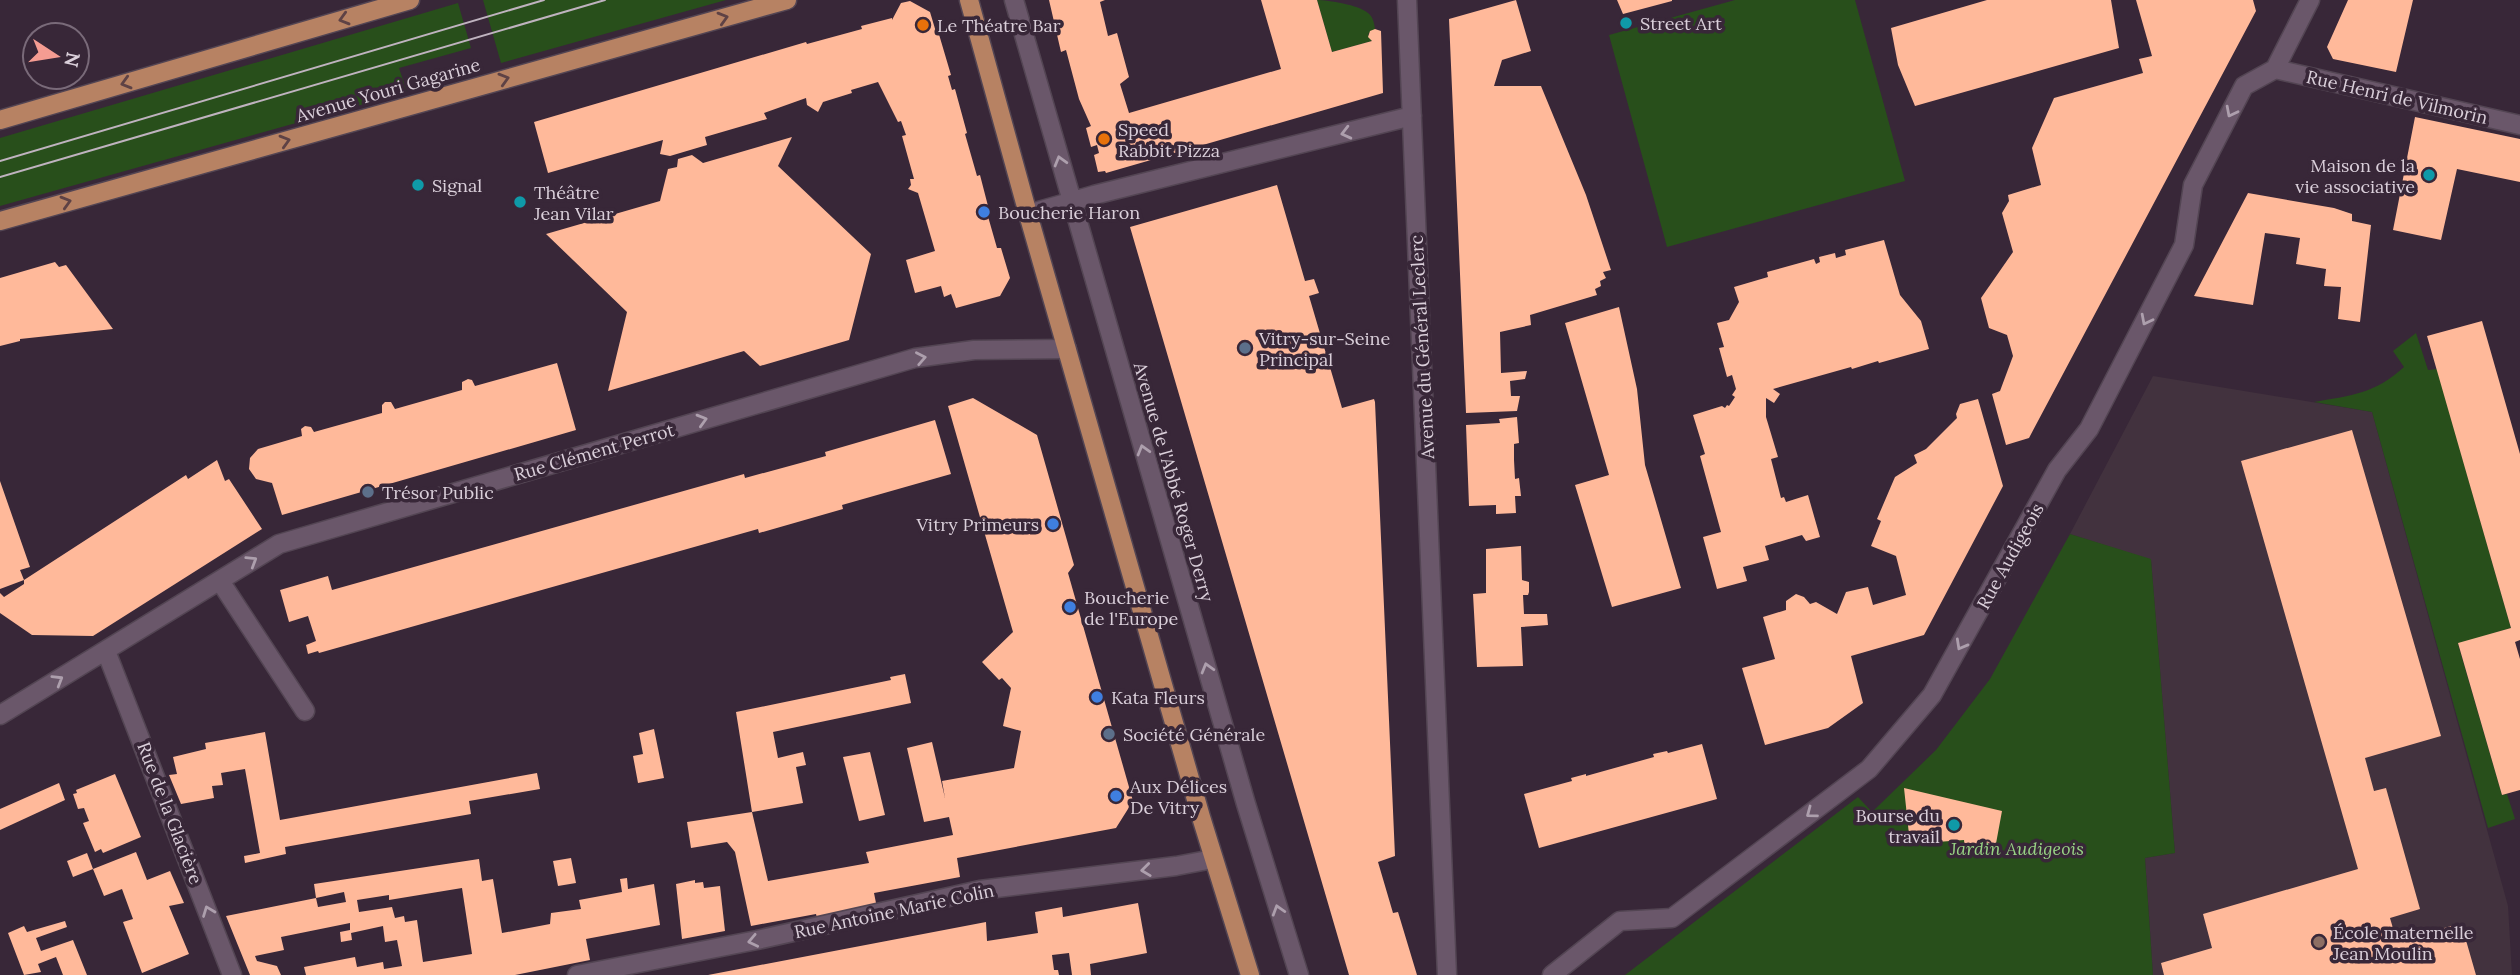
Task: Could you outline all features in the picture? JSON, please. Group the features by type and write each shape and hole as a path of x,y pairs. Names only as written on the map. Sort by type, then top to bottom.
{"main road":[{"path":"0,120 384,4 410,0"},
{"name":"Avenue Youri Gagarine","path":"0,221 787,0"},
{"path":"969,0 1213,859 1250,975"}],"street":[{"name":"Avenue de l'Abbé Roger Derry","path":"1014,0 1246,804 1299,975"},
{"name":"Avenue du Général Leclerc","path":"1407,0 1447,975"},
{"path":"2275,69 2310,0"},
{"name":"Rue Henri de Vilmorin","path":"2275,69 2520,125"},
{"name":"Rue Audigeois","path":"1552,975 1620,921 1672,918 1870,769 1932,695 2057,470 2090,429 2184,245 2193,185 2244,86 2275,69"},
{"path":"1028,214 1412,116"},
{"name":"Rue Clément Perrot","path":"0,715 279,544 915,358 974,350 1068,349"},
{"path":"220,581 305,711"},
{"name":"Rue de la Glacière","path":"106,651 232,975"},
{"name":"Rue Antoine Marie Colin","path":"578,975 757,940 980,890 1213,859"}],"shaded area":[{"path":"2153,376 2372,412 2508,906 2512,975 2153,975 2145,858 2175,853 2151,560 2070,534"}],"green space":[{"path":"483,0 726,0 501,63"},
{"path":"1317,0 1351,5 1364,10 1373,20 1375,29 1368,34 1372,41 1332,52"},
{"path":"1735,0 1855,0 1905,181 1667,247 1609,35"},
{"path":"458,3 471,48 399,68 407,92 0,206 0,138"},
{"path":"2416,333 2428,370 2437,369 2511,628 2458,644 2502,795 2507,794 2515,819 2488,828 2372,412 2314,402 2362,392 2383,383 2404,367 2393,351"},
{"name":"Jardin Audigeois","path":"2070,534 2151,559 2175,853 2145,858 2153,975 1625,975 1858,797 1872,812 1936,750 1990,679"}],"building":[{"path":"1049,0 1105,0 1100,2 1108,36 1117,33 1129,77 1120,84 1129,113 1281,69 1261,0 1317,0 1332,52 1372,41 1368,37 1370,31 1381,31 1383,93 1106,173 1098,172 1094,155 1099,153 1097,145 1091,147 1086,128 1091,126 1079,99 1066,50 1061,52"},
{"path":"1516,0 1531,51 1502,60 1494,86 1541,86 1586,195 1611,270 1603,272 1606,278 1600,281 1601,286 1595,289 1597,295 1530,315 1531,325 1500,332 1501,373 1527,371 1525,379 1510,381 1511,396 1520,396 1517,411 1466,413 1449,19"},
{"path":"1617,0 1672,0 1672,1 1623,14"},
{"path":"1987,0 2111,0 2119,48 1915,106 1898,65 1891,28"},
{"path":"2136,0 2253,0 2256,11 2029,438 2006,445 1992,394 2000,391 2013,356 2007,335 1989,328 1981,298 2013,252 2002,213 2009,201 2008,195 2041,185 2032,148 2054,98 2143,73 2139,59 2152,56"},
{"path":"2348,0 2413,0 2396,72 2333,59 2327,47"},
{"path":"910,1 930,12 936,32 938,31 977,176 980,175 988,206 985,206 997,248 1001,248 1010,278 1000,296 956,308 951,294 944,297 941,286 915,293 906,260 935,251 918,193 908,189 911,185 910,179 914,179 902,136 906,135 901,121 898,122 878,82 823,102 818,112 807,105 806,98 764,113 767,119 705,137 707,145 670,156 660,154 663,140 548,173 534,122 806,42 807,44 862,29 861,26 892,20 901,3"},
{"name":"Maison de la vie associative","path":"2415,117 2520,139 2520,182 2457,169 2441,240 2393,230"},
{"path":"792,137 778,166 871,254 849,340 760,366 744,351 608,391 627,312 546,234 660,201 668,169 677,167 678,159 692,155 703,163"},
{"path":"1277,185 1305,281 1314,279 1319,293 1309,296 1342,408 1374,399 1375,402 1395,856 1378,862 1393,913 1398,912 1417,975 1349,975 1130,227"},
{"path":"2248,193 2334,208 2352,214 2352,221 2371,225 2360,322 2338,319 2341,287 2324,286 2326,269 2296,264 2300,238 2265,233 2253,305 2194,296"},
{"path":"1884,240 1900,295 1921,321 1929,349 1773,389 1780,394 1774,403 1766,398 1766,417 1778,457 1771,459 1781,498 1784,497 1786,502 1808,495 1820,537 1806,541 1802,535 1765,546 1769,560 1743,567 1747,581 1717,589 1703,537 1721,532 1700,456 1705,454 1693,415 1722,406 1725,408 1735,397 1732,395 1736,389 1732,375 1727,377 1719,348 1724,347 1717,323 1729,320 1739,302 1734,287 1768,277 1767,272 1814,259 1816,264 1820,262 1819,257 1835,253 1836,258 1846,255 1845,250"},
{"path":"55,262 59,267 66,265 113,329 20,339 0,346 0,278"},
{"path":"1619,307 1637,389 1645,465 1681,588 1612,607 1575,485 1609,475 1565,323"},
{"path":"2482,321 2520,454 2520,640 2515,642 2520,659 2520,790 2502,795 2458,643 2511,628 2427,336"},
{"path":"557,363 576,430 282,515 272,483 256,479 249,469 250,458 258,449 302,436 301,429 305,426 311,427 314,432 382,413 382,405 385,402 391,402 395,409 462,390 462,382 468,379 472,380 475,386"},
{"path":"973,398 1037,435 1074,565 1068,573 1133,801 1116,828 957,858 960,877 874,893 877,908 817,918 816,914 751,926 735,852 727,842 691,848 687,822 752,812 768,881 869,863 866,852 953,835 949,817 924,822 907,748 932,742 945,798 942,781 1014,768 1021,731 1003,726 1011,688 982,662 1013,632 948,406"},
{"path":"1978,399 2003,486 1924,635 1851,656 1863,703 1828,728 1765,745 1742,668 1775,659 1763,617 1786,610 1786,601 1796,594 1804,597 1810,604 1816,602 1837,614 1846,592 1868,587 1873,605 1906,595 1896,556 1871,546 1881,521 1877,519 1895,477 1917,463 1914,455 1926,449 1957,418 1960,404"},
{"path":"1517,417 1519,443 1514,444 1514,460 1515,479 1519,478 1521,496 1515,496 1516,513 1496,514 1496,505 1469,506 1466,425 1500,423 1499,419"},
{"path":"935,420 951,474 842,505 843,509 759,533 758,529 319,653 308,654 306,645 316,641 308,616 289,622 280,590 328,576 332,590 744,474 745,478 826,456 825,452"},
{"path":"2352,430 2441,736 2365,758 2374,791 2386,788 2420,909 2390,918 2397,942 2461,923 2476,975 2164,975 2161,963 2212,948 2203,914 2358,869 2241,461"},
{"path":"217,460 225,481 229,479 262,529 93,636 32,635 0,613 0,593 4,597 24,584 24,580 186,475 188,479"},
{"path":"0,481 30,567 20,570 24,580 0,589"},
{"path":"1521,546 1522,580 1529,582 1528,595 1523,595 1524,614 1547,614 1548,625 1521,627 1523,666 1477,667 1473,594 1486,593 1486,549"},
{"path":"905,674 911,703 773,732 778,758 803,752 806,765 796,767 803,803 752,812 736,712 891,680 890,677"},
{"path":"654,729 664,778 638,783 633,756 643,754 639,733"},
{"path":"265,732 280,820 537,773 540,789 469,801 471,814 285,847 286,854 245,863 244,856 260,853 245,769 221,773 223,785 212,786 214,798 181,804 169,775 177,774 173,757 206,749 205,743"},
{"path":"1702,744 1717,799 1539,848 1524,794 1572,781 1571,778 1654,757 1653,754"},
{"path":"870,752 885,815 859,821 843,757"},
{"path":"115,774 141,837 103,853 101,849 95,852 83,823 89,821 84,808 78,809 73,794 77,793 76,790"},
{"path":"59,783 65,800 0,830 0,809"},
{"name":"Bourse du travail","path":"1904,788 2002,811 1995,849 1965,852 1964,840 1910,844"},
{"path":"136,852 147,880 170,871 184,903 169,906 189,954 142,973 123,922 133,919 122,889 104,896 93,869"},
{"path":"87,853 93,869 73,877 67,861"},
{"path":"571,858 576,883 558,886 553,861"},
{"path":"479,859 482,881 493,879 502,933 550,924 551,913 581,909 579,900 622,892 620,879 627,878 628,889 654,884 660,925 586,939 590,960 515,975 306,975 304,967 355,957 357,967 383,962 384,969 402,966 397,940 385,942 383,926 351,933 352,940 341,942 340,932 350,930 350,923 281,937 284,950 255,956 257,961 277,966 281,975 250,975 226,916 316,898 314,884","holes":["462,888 472,954 423,962 417,920 405,922 404,916 395,918 392,907 359,912 357,900 389,895 389,900","344,892 346,902 318,907 316,898"]},
{"path":"695,880 695,883 703,882 704,888 720,886 725,931 682,939 676,884"},
{"path":"1138,903 1147,953 1090,964 1091,975 1072,975 1069,953 1052,955 1054,970 1058,970 1059,975 708,975 986,922 987,941 1038,933 1035,912 1062,907 1063,917"},
{"path":"65,921 67,927 36,938 41,951 73,940 87,975 63,975 56,957 38,964 41,972 24,975 8,933 24,926 27,932"}],"tram line":[{"path":"0,161 544,0"},
{"path":"0,177 605,0"}],"place":[{"name":"Street Art","path":"1626,23"},
{"name":"Le Théatre Bar","path":"923,25"},
{"name":"Speed Rabbit Pizza","path":"1104,139"},
{"name":"Maison de la vie associative","path":"2429,175"},
{"name":"Signal","path":"418,185"},
{"name":"Théâtre Jean Vilar","path":"520,202"},
{"name":"Boucherie Haron","path":"984,212"},
{"name":"Vitry-sur-Seine Principal","path":"1245,348"},
{"name":"Trésor Public","path":"368,492"},
{"name":"Vitry Primeurs","path":"1053,524"},
{"name":"Boucherie de l'Europe","path":"1070,607"},
{"name":"Kata Fleurs","path":"1097,697"},
{"name":"Société Générale","path":"1109,734"},
{"name":"Aux Délices De Vitry","path":"1116,796"},
{"name":"Bourse du travail","path":"1954,825"},
{"name":"École maternelle Jean Moulin","path":"2319,942"}]}
